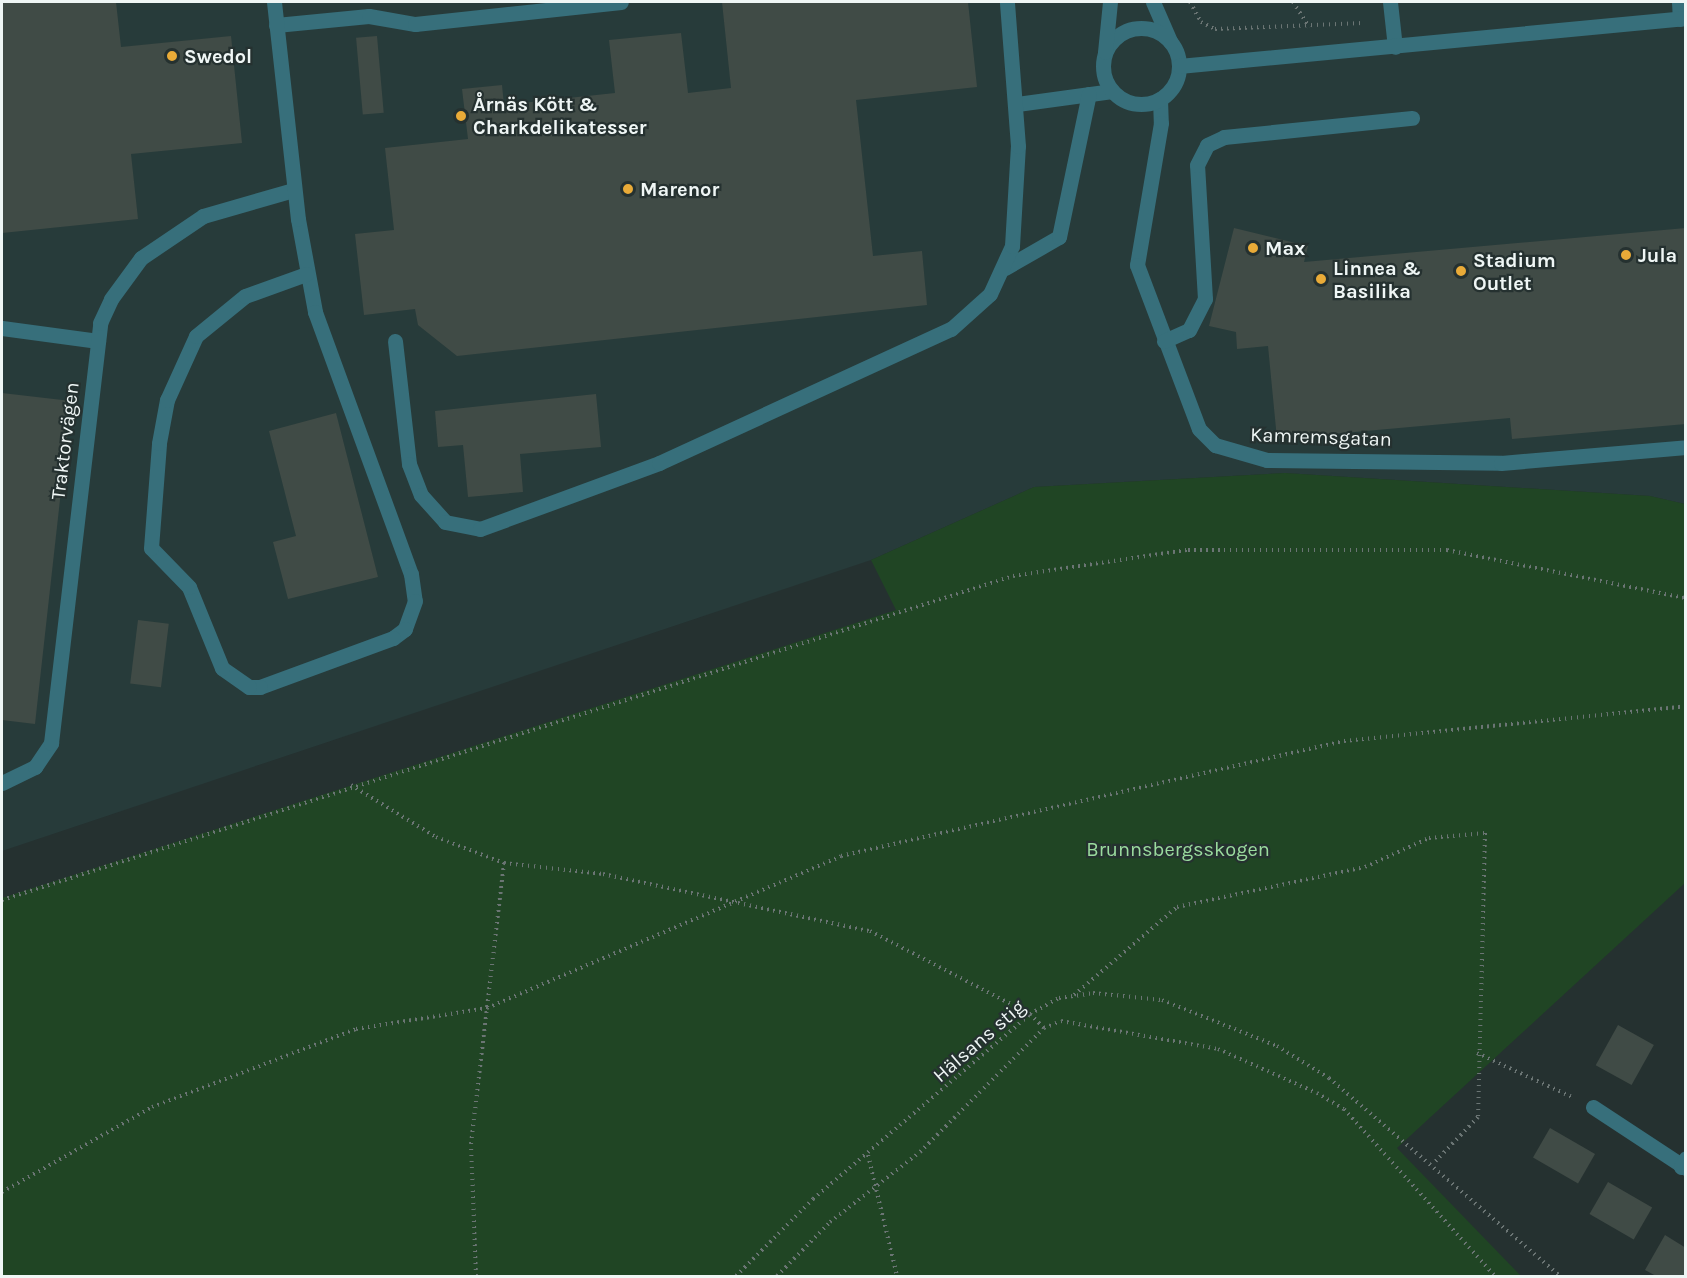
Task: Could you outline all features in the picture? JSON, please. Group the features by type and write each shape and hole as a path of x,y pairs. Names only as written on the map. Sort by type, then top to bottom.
{"street":[{"path":"274,2 292,190 306,274 342,394 411,574 413,614 393,638 249,687 222,668 189,587 151,548 159,443 167,400 196,336 246,296 306,274"},
{"path":"276,25 369,16 415,24 552,6 621,2"},
{"path":"1005,268 1017,203 1017,104 1008,2"},
{"path":"1110,2 1102,67 1112,91"},
{"path":"1017,104 1112,91 1135,104 1160,99 1170,90 1179,66 1152,2"},
{"path":"1390,2 1395,47"},
{"path":"1179,66 1683,19 1679,2"},
{"path":"1105,54 1116,38 1134,29 1153,31 1170,41"},
{"path":"395,341 409,464 421,495 445,522 480,529 659,463 951,329 975,310 1005,268 1059,237 1089,94"},
{"name":"Kamremsgatan","path":"1160,99 1161,123 1136,255 1164,341 1199,429 1215,445 1245,456 1501,463 1686,447"},
{"path":"1164,341 1189,330 1205,298 1197,165 1207,146 1224,137 1412,118"},
{"name":"Traktorvägen","path":"2,783 35,767 51,742 98,341 111,298 141,258 203,216 292,190"},
{"path":"2,328 98,341"},
{"path":"1593,1107 1684,1164"}],"path":[{"path":"1190,2 1201,22 1215,29 1392,22"},
{"path":"1293,2 1310,27"},
{"path":"2,900 351,785 1013,576 1188,550 1447,550 1686,598"},
{"path":"2,1192 152,1107 345,1033 487,1008 729,900 841,856 1344,741 1686,705"},
{"path":"351,785 436,837 504,863 603,874 870,931 1030,1014 1044,1028"},
{"path":"1073,996 1177,907 1365,867 1429,838 1485,833 1477,1053 1478,1117 1433,1164"},
{"path":"476,1276 471,1144 504,863"},
{"name":"Hälsans stig","path":"736,1276 813,1199 868,1155 1030,1014 1073,996 1162,1000 1277,1046 1329,1078 1409,1143 1560,1276"},
{"path":"777,1276 830,1222 920,1152 1044,1028 1061,1021 1084,1022 1218,1049 1317,1093 1344,1109 1496,1276"},
{"path":"1477,1053 1593,1107"},
{"path":"868,1155 878,1185 897,1276"}],"shaded area":[{"path":"2,2 1685,2 1685,504 1650,496 1285,473 1034,487 871,560 2,851"}],"green space":[{"name":"Brunnsbergsskogen","path":"1285,473 1650,496 1685,504 1685,883 1397,1148 1521,1276 2,1276 2,898 896,610 871,560 1034,487"}],"building":[{"path":"2,2 116,2 121,47 231,36 242,143 131,154 138,219 2,233"},
{"name":"Marenor","path":"722,2 968,2 977,87 856,100 873,256 922,251 927,305 457,356 418,325 415,309 364,315 355,234 394,230 385,148 468,139 462,89 502,85 504,105 615,93 609,40 681,33 688,93 731,88"},
{"path":"377,36 384,113 363,115 356,38"},
{"path":"1234,228 1308,246 1304,262 1686,228 1686,424 1512,439 1510,418 1277,439 1268,346 1237,349 1236,332 1209,326"},
{"path":"2,393 71,401 35,724 2,720"},
{"path":"596,394 601,447 520,454 523,492 468,497 463,445 438,447 435,411"},
{"path":"336,413 378,577 288,599 273,542 296,536 269,431"},
{"path":"138,620 169,624 161,687 130,684"},
{"path":"1618,1025 1654,1045 1632,1085 1596,1065"},
{"path":"1550,1128 1595,1154 1578,1183 1533,1157"},
{"path":"1608,1182 1652,1208 1634,1240 1590,1214"},
{"path":"1665,1235 1686,1248 1686,1276 1656,1276 1645,1270"}],"place":[{"name":"Swedol","path":"172,56"},
{"name":"Årnäs Kött & Charkdelikatesser","path":"461,116"},
{"name":"Marenor","path":"628,189"},
{"name":"Max","path":"1253,248"},
{"name":"Jula","path":"1626,255"},
{"name":"Stadium Outlet","path":"1461,271"},
{"name":"Linnea & Basilika","path":"1321,279"}]}
